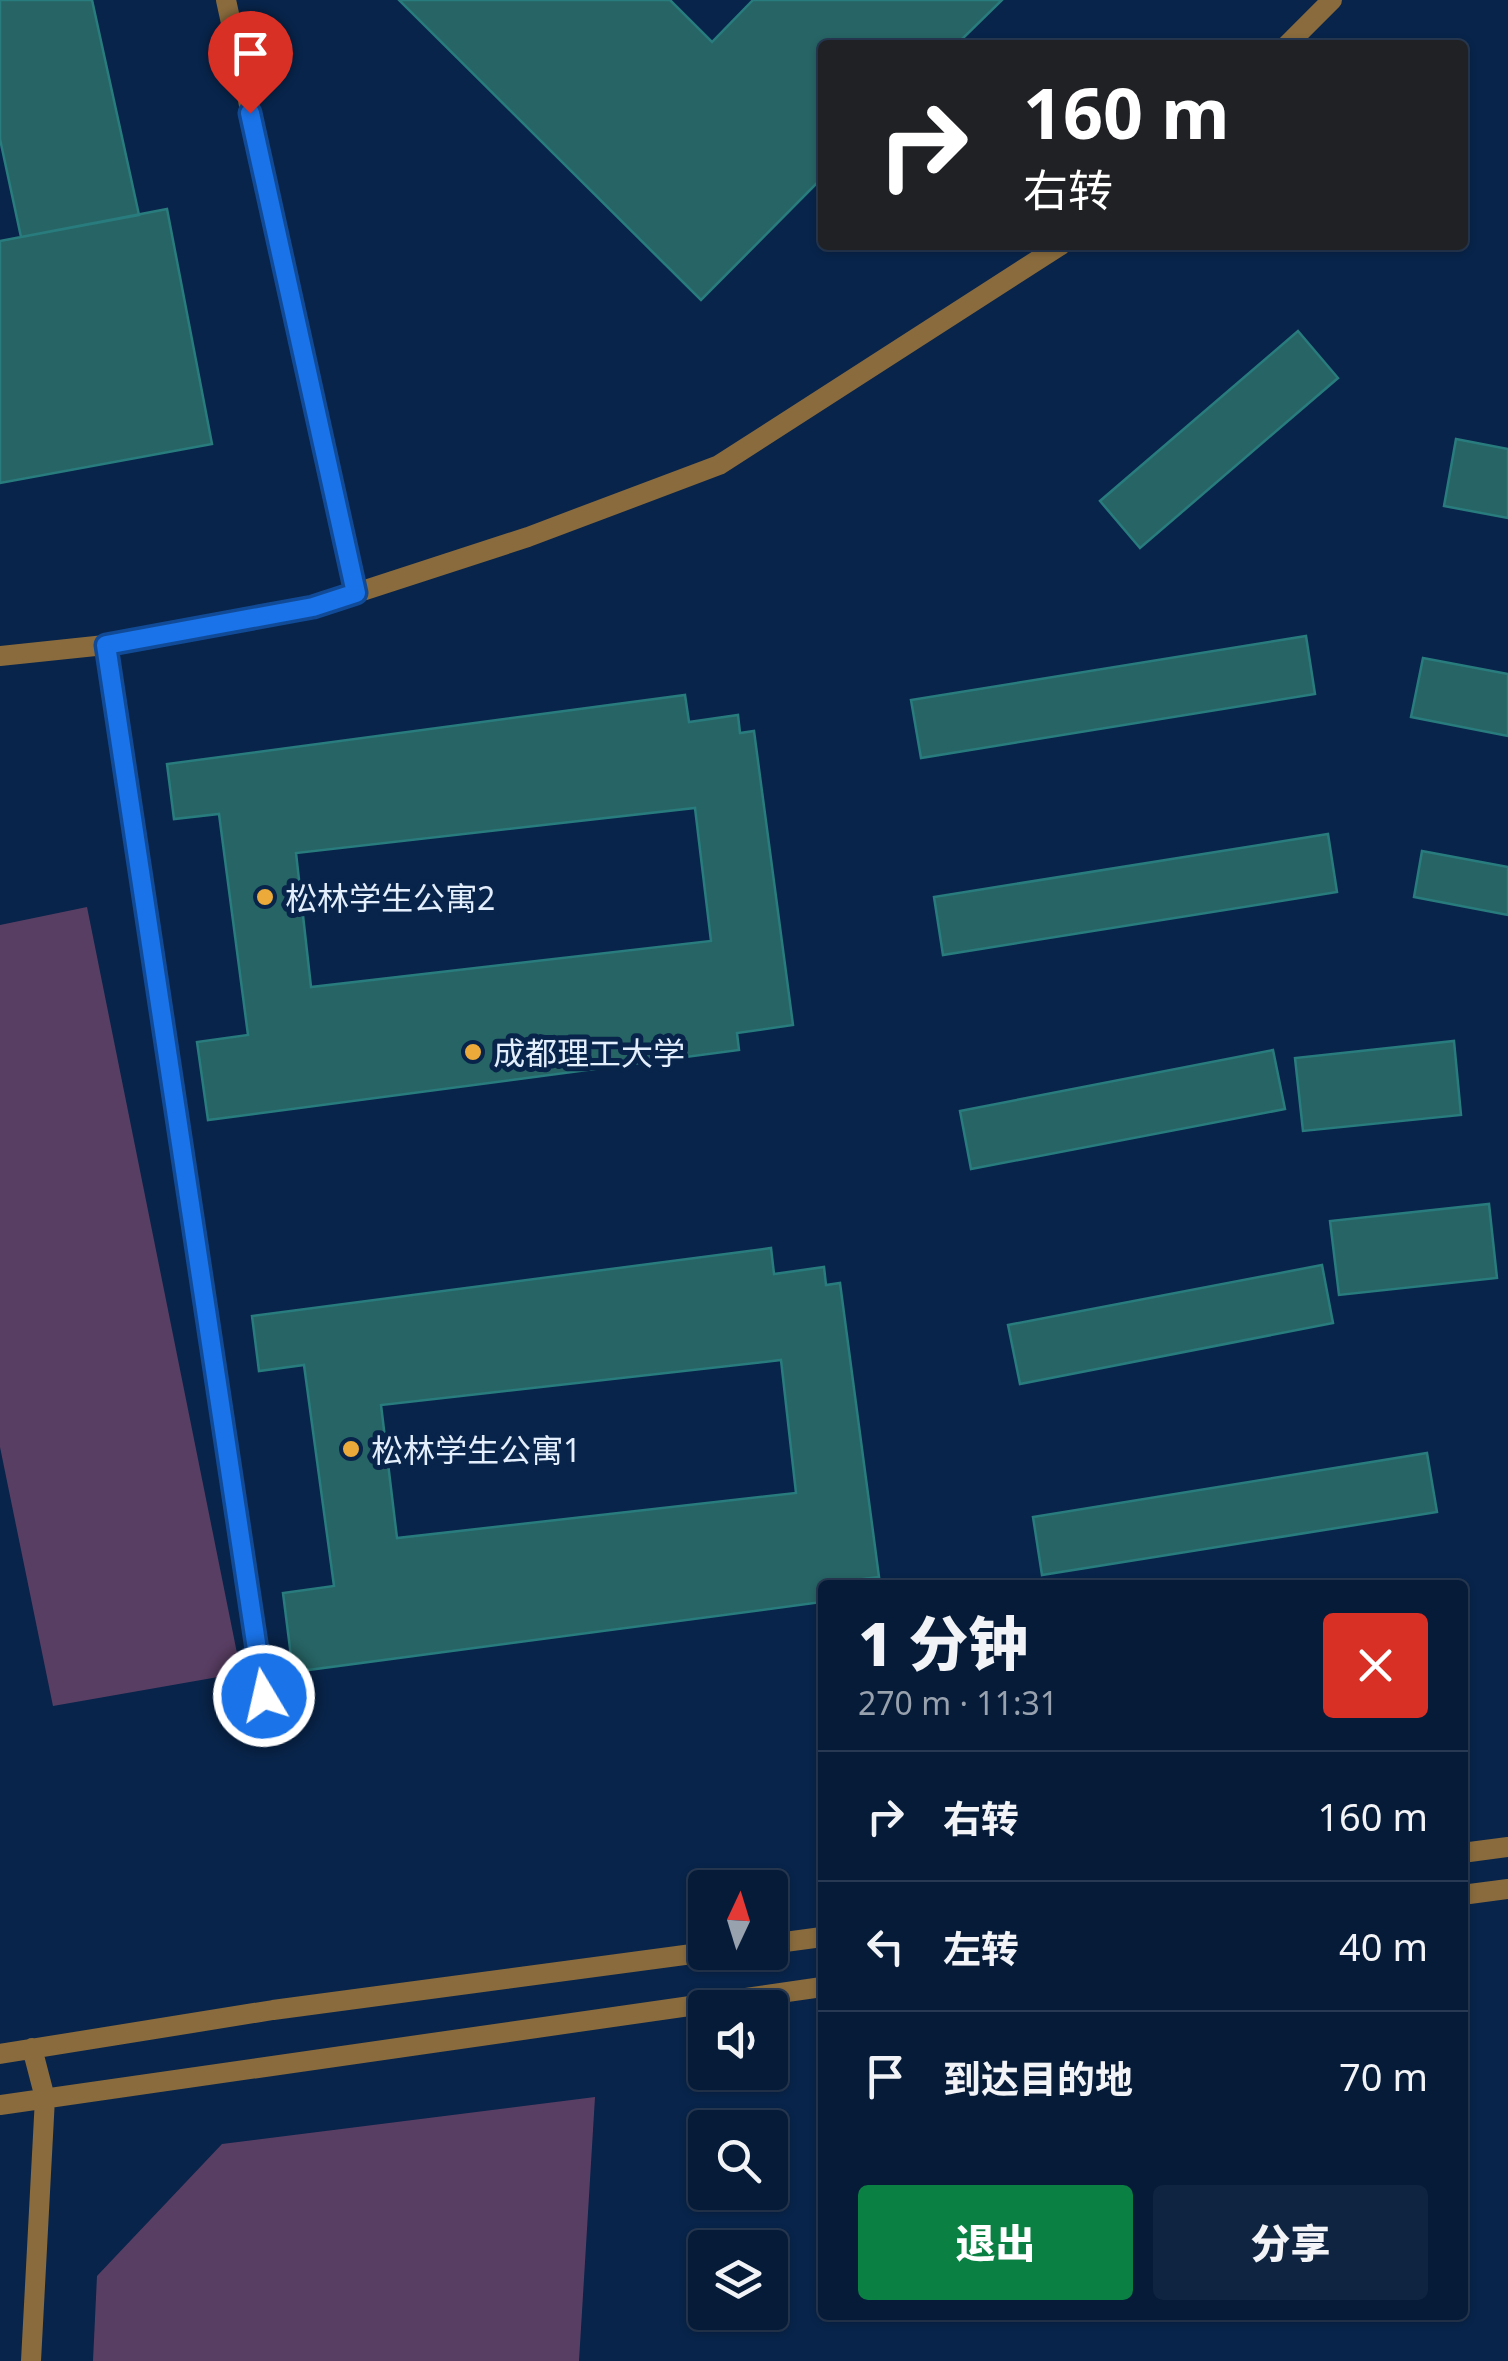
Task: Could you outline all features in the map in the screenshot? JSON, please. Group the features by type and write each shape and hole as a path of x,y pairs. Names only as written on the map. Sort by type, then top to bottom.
{"street":[{"path":"226,0 356,593"},
{"path":"1292,40 1332,0"},
{"path":"0,656 106,645 313,607 528,537 719,464 1054,250"},
{"path":"106,645 264,1696"},
{"path":"1468,1852 1508,1847"},
{"path":"1468,1894 1508,1889"},
{"path":"788,1942 818,1938"},
{"path":"0,2054 272,2010 688,1955"},
{"path":"0,2106 818,1988"},
{"path":"31,2361 45,2098 32,2048"}],"shaded area":[{"path":"87,907 241,1673 53,1706 0,1447 0,925"},
{"path":"595,2097 579,2361 93,2361 97,2276 222,2144"}],"building":[{"path":"0,0 92,0 139,215 21,237 0,139"},
{"path":"399,0 670,0 712,42 753,0 1002,0 961,40 818,40 818,182 701,300"},
{"path":"167,209 212,444 0,483 0,241"},
{"path":"1298,331 1338,378 1140,548 1100,501"},
{"path":"1456,439 1508,449 1508,518 1444,506"},
{"path":"1306,636 1315,694 921,758 911,700"},
{"path":"1423,658 1508,674 1508,736 1411,717"},
{"name":"松林学生公寓2","path":"685,695 689,722 738,715 740,733 754,731 793,1025 737,1033 739,1050 208,1120 197,1042 248,1035 219,814 174,819 167,764","holes":["695,808 711,941 311,987 296,853"]},
{"path":"1328,834 1337,892 943,955 934,897"},
{"path":"1422,851 1508,867 1508,915 1414,897"},
{"path":"1454,1041 1461,1115 1303,1131 1295,1058"},
{"path":"1273,1050 1285,1109 971,1169 960,1111"},
{"path":"1489,1204 1497,1278 1339,1295 1330,1221"},
{"name":"松林学生公寓1","path":"771,1248 774,1274 824,1267 826,1285 840,1283 879,1577 818,1580 818,1603 293,1672 283,1593 334,1586 304,1365 259,1371 252,1316","holes":["781,1360 796,1493 397,1538 381,1405"]},
{"path":"1322,1265 1333,1323 1020,1384 1008,1325"},
{"path":"1427,1453 1437,1512 1042,1575 1033,1517"}],"place":[{"name":"松林学生公寓2","path":"265,897"},
{"name":"成都理工大学","path":"473,1052"},
{"name":"松林学生公寓1","path":"351,1449"}],"route":[{"path":"250,113 356,593 313,607 106,645 264,1696"}]}
